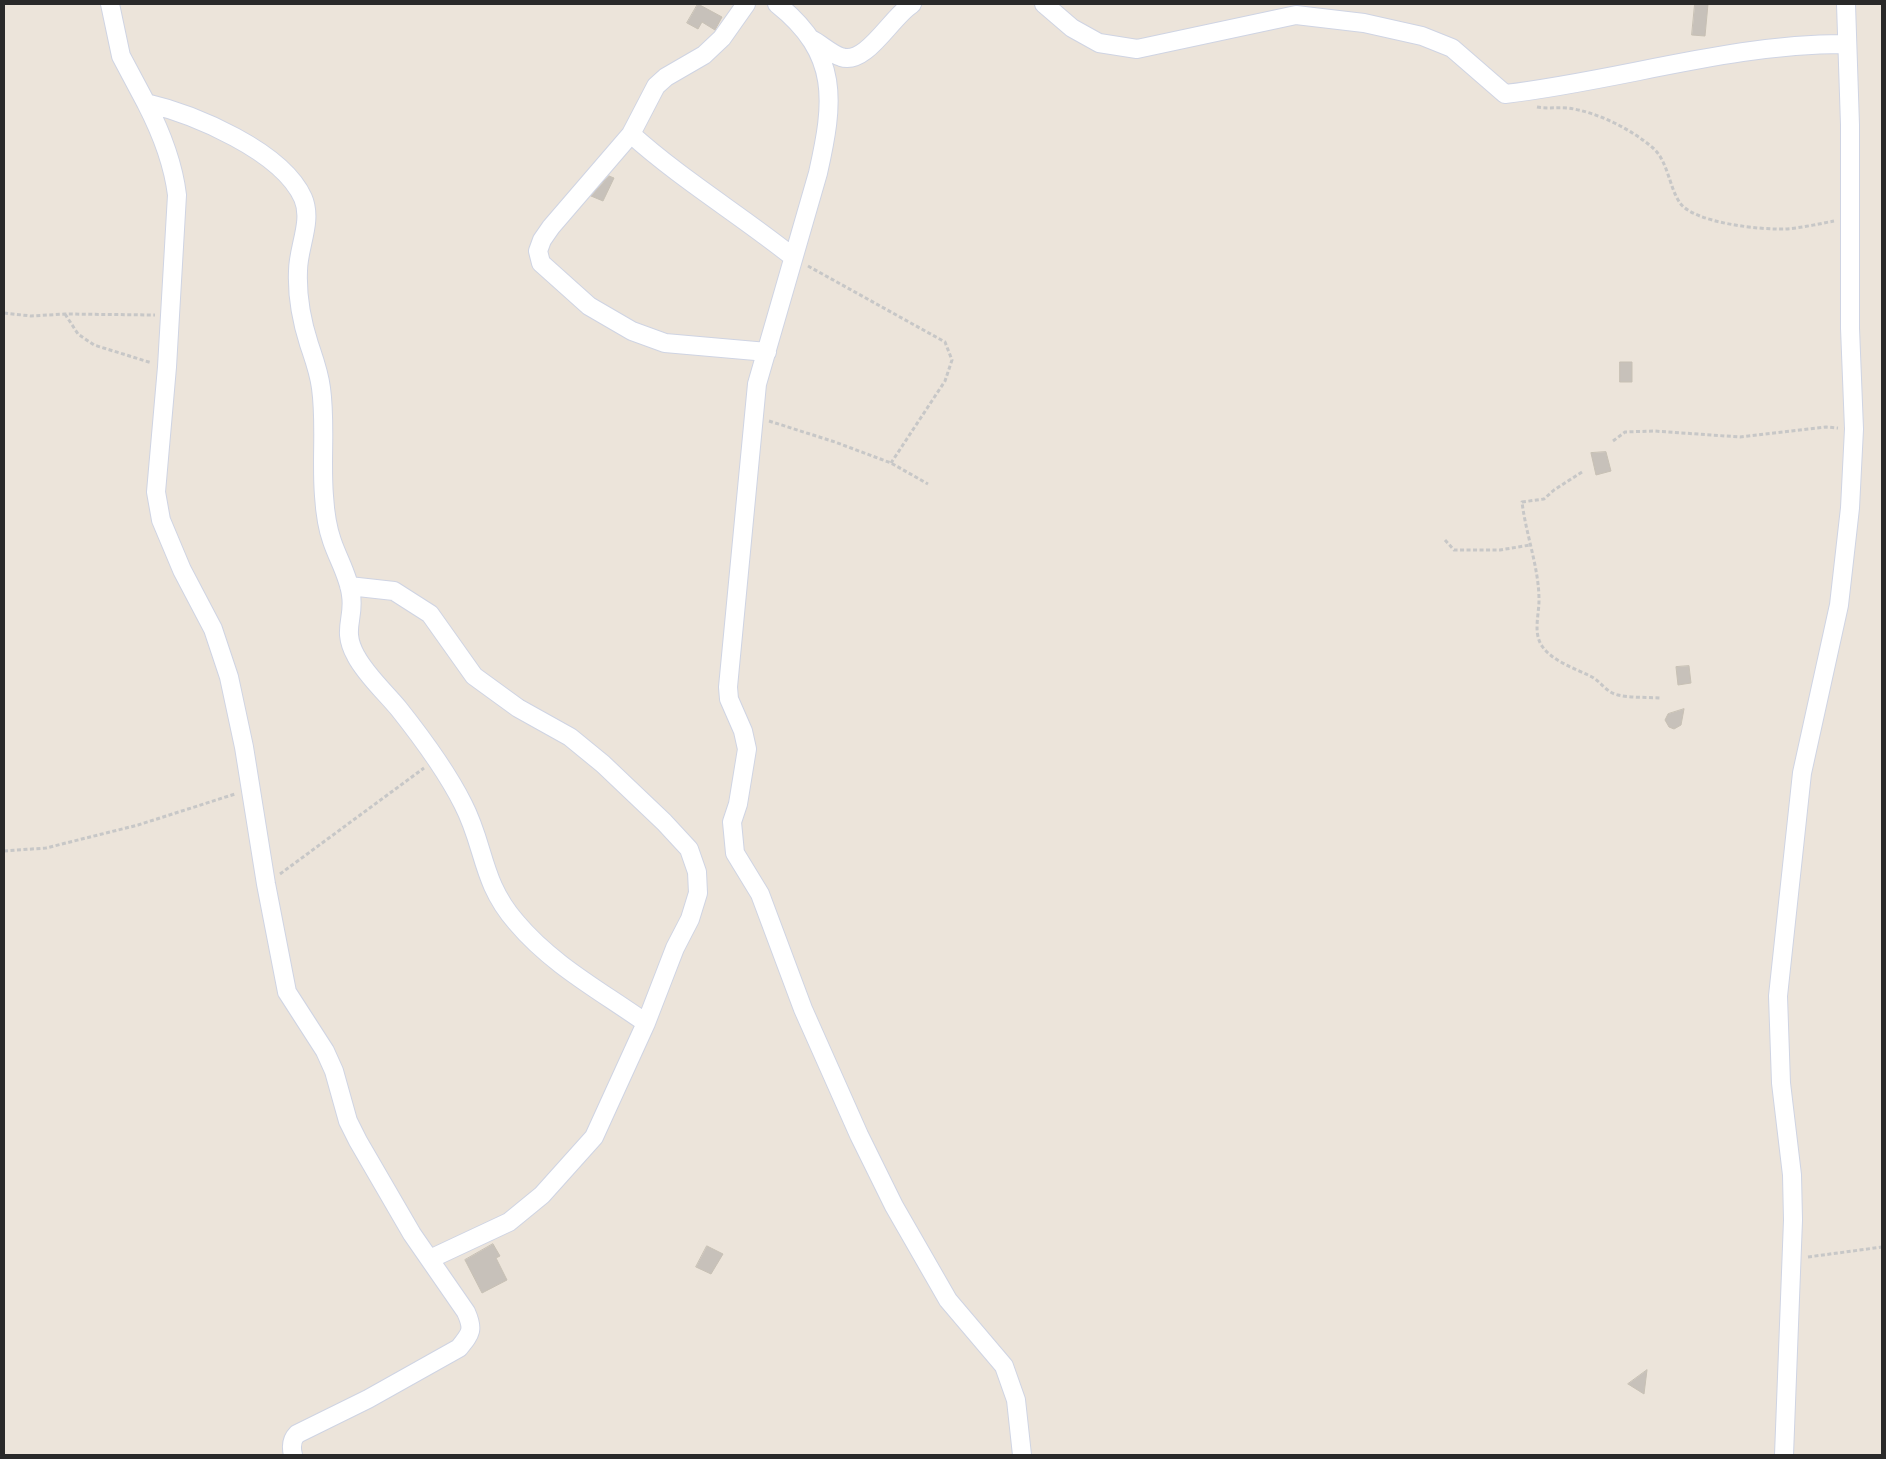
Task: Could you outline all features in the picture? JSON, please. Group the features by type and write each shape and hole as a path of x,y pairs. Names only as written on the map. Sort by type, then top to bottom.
{"street":[{"path":"110,4 121,56 146,103 168,154 175,175 177,195 167,367 156,492 161,520 182,570 213,629 229,677 252,789 266,884 287,992 325,1051 334,1071 348,1121 358,1141 412,1234 466,1312 472,1324 469,1335 459,1348 368,1399 297,1434 293,1438 291,1447 293,1455"},
{"path":"746,4 722,38 704,56 666,77 656,86 631,134 542,240 538,251 542,263 589,306 632,331 666,343 767,352"},
{"path":"777,4 811,39 840,57 857,57 866,52 900,11 912,4"},
{"path":"1044,4 1072,28 1099,43 1137,49 1296,15 1364,23 1422,36 1452,48 1505,94 1572,85 1645,68 1778,48 1818,44 1847,44"},
{"path":"1784,1455 1786,1366 1793,1260 1792,1175 1781,1082 1778,996 1802,773 1840,594 1850,508 1854,429 1849,215 1850,125 1846,4"},
{"path":"811,39 828,75 830,106 826,138 818,173 792,256 790,275 757,384 728,687 729,699 743,731 747,749 738,804 732,822 735,853 760,894 803,1009 859,1135 894,1206 948,1300 1004,1366 1016,1400 1022,1455"},
{"path":"146,103 186,114 253,148 282,171 301,194 306,204 307,217 298,266 299,293 308,342 318,366 324,411 323,478 326,521 352,597 348,640 356,658 400,710 464,806 490,885 502,905 544,952 568,972 646,1023"},
{"path":"631,134 687,180 750,223 792,256"},
{"path":"349,586 394,592 430,614 474,676 518,708 570,737 603,764 664,822 689,849 697,872 698,893 690,919 675,948 646,1023 594,1136 565,1172 526,1210 509,1222 430,1259"}],"path":[{"path":"1529,106 1588,112 1643,140 1656,150 1679,202 1688,212 1732,224 1785,229 1838,220 1849,215"},
{"path":"792,256 946,342 952,360 945,381 891,464"},
{"path":"4,313 31,316 140,314 170,317"},
{"path":"65,314 78,334 94,345 167,367"},
{"path":"754,416 835,442 891,464 928,484"},
{"path":"1613,441 1625,432 1654,431 1740,437 1826,427 1854,429"},
{"path":"1582,472 1554,490 1544,499 1522,502 1539,600 1537,629 1542,646 1560,661 1574,670 1592,676 1601,687 1617,695 1660,698"},
{"path":"1445,540 1454,550 1500,550 1530,545"},
{"path":"266,884 435,760"},
{"path":"4,851 46,848 138,825 252,789"},
{"path":"1793,1260 1882,1247"}],"building":[{"path":"698,4 722,17 715,30 702,22 698,29 687,23"},
{"path":"1695,4 1708,4 1705,36 1692,35"},
{"path":"609,176 614,178 603,201 591,196"},
{"path":"1620,362 1632,362 1632,382 1620,382"},
{"path":"1606,452 1611,471 1596,475 1591,453"},
{"path":"1689,666 1691,683 1678,685 1676,667"},
{"path":"1684,709 1681,725 1674,729 1669,727 1665,720 1668,714"},
{"path":"493,1244 500,1256 496,1258 507,1280 482,1293 465,1260"},
{"path":"707,1246 723,1254 711,1274 696,1267"},
{"path":"1647,1370 1644,1394 1628,1384"}]}
